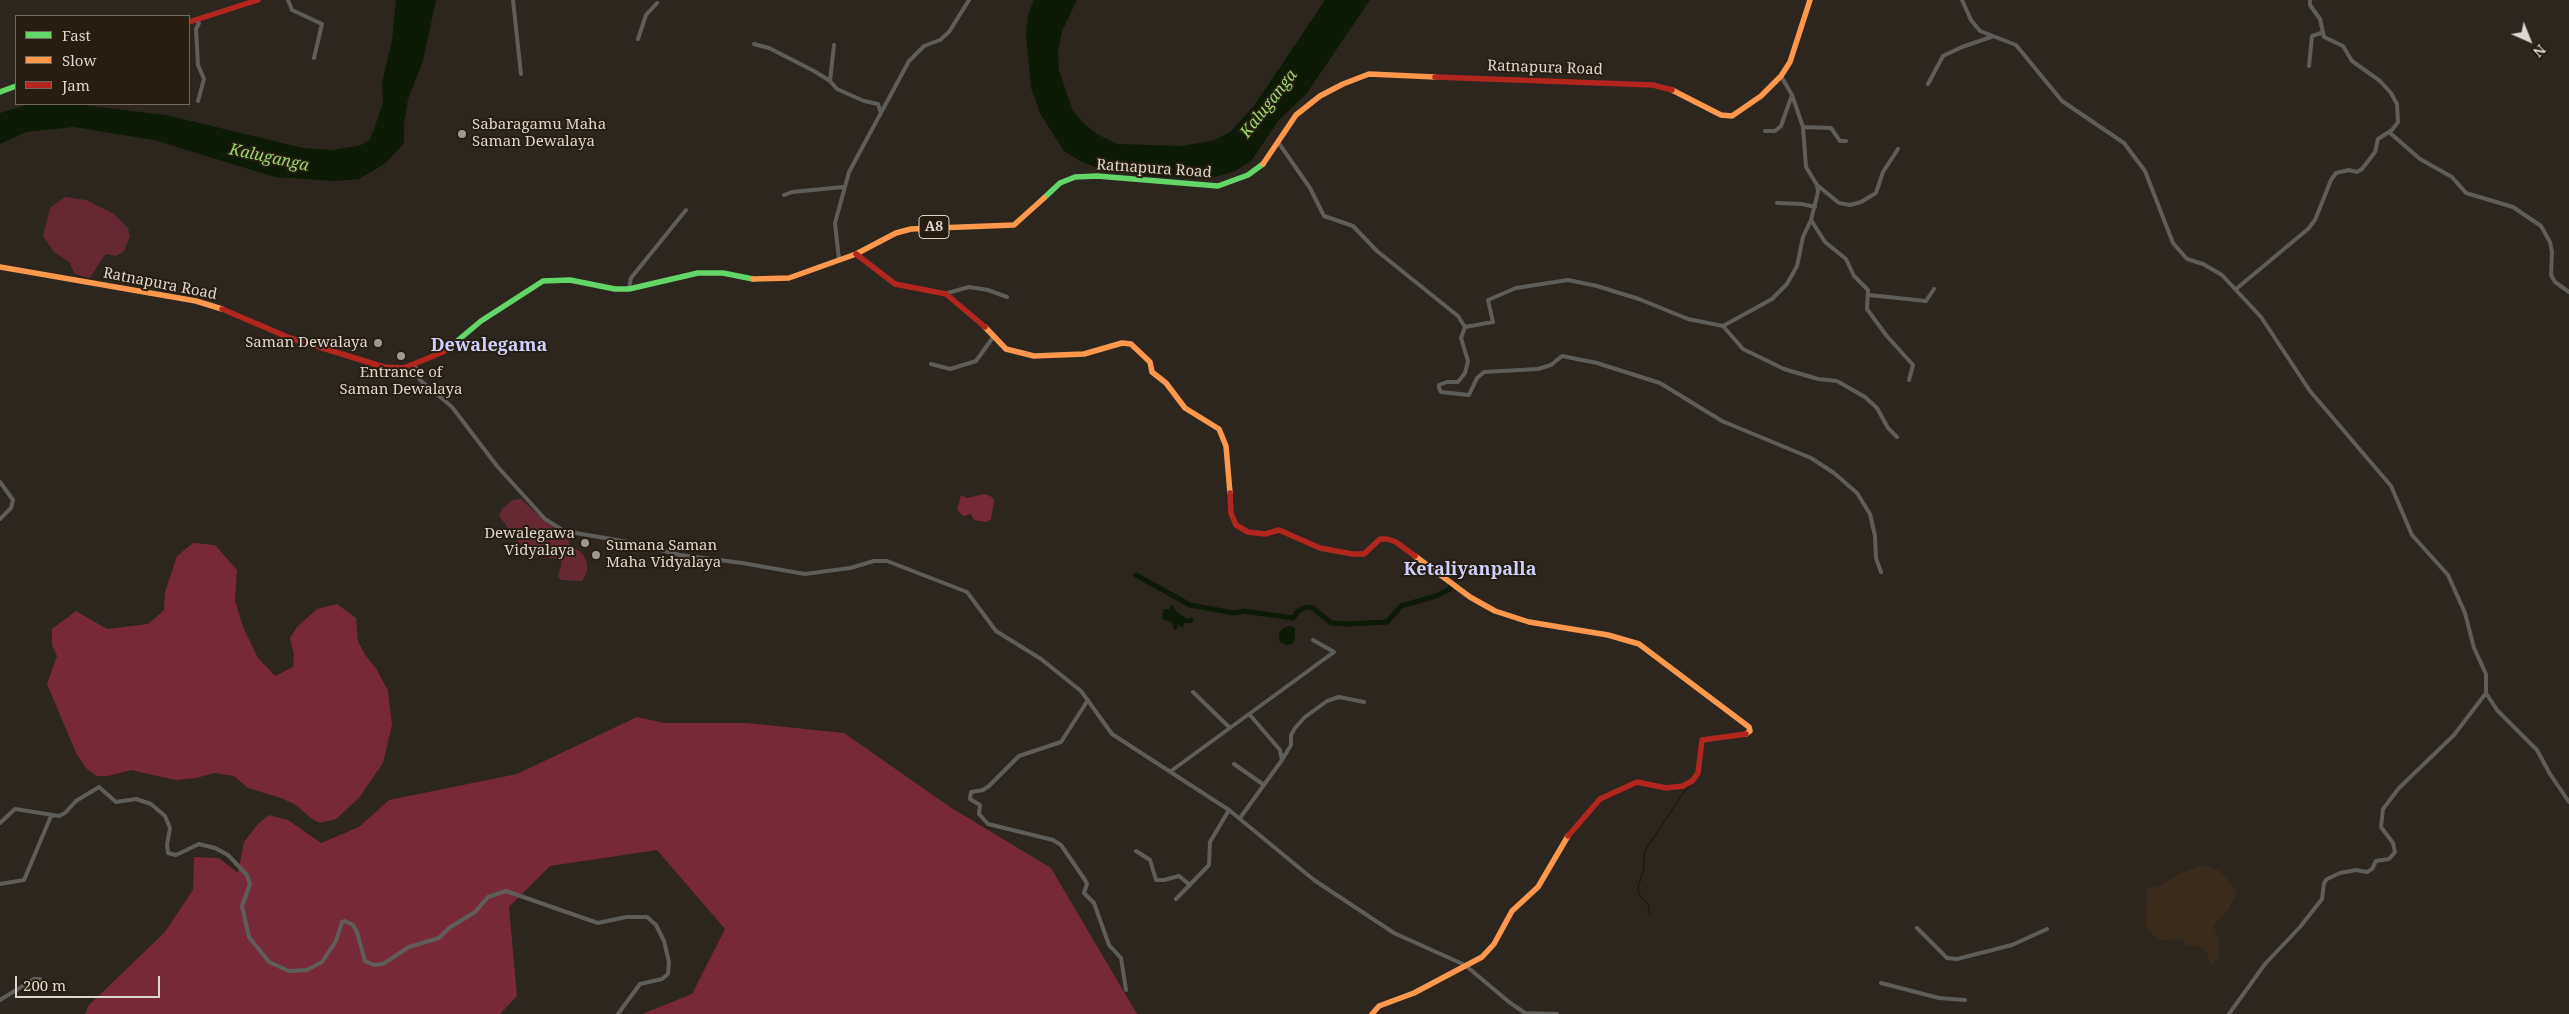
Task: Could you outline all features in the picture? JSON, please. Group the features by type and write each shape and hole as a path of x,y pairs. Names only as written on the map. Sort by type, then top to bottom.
{"main road":[{"path":"192,21 258,0"},
{"name":"Ratnapura Road","path":"0,267 196,301 231,312 290,338 358,360 384,367 404,368 443,352 497,310 543,281 570,280 615,289 629,289 698,273 723,273 750,279 789,278 856,254 896,233 910,229 955,226 1003,228 1014,225 1053,188 1075,177 1097,176 1218,186 1248,175 1261,167 1296,115 1320,96 1343,84 1370,74 1653,85 1676,91 1702,107 1721,115 1732,116 1761,96 1781,76 1790,62 1801,23 1810,1"},
{"path":"0,92 15,86"},
{"path":"856,254 895,284 943,294 978,318 1006,349 1034,356 1084,354 1122,343 1131,344 1150,362 1152,372 1166,383 1185,408 1195,416 1208,421 1219,429 1226,446 1232,513 1236,525 1248,532 1265,534 1279,530 1320,548 1352,554 1364,554 1380,539 1396,542 1489,608 1529,622 1608,635 1640,644 1749,727 1750,731 1747,734 1702,740 1700,743 1698,773 1692,781 1683,786 1666,788 1637,782 1600,799 1584,820 1569,834 1538,887 1512,911 1494,944 1482,957 1414,993 1379,1006 1372,1014"}],"street":[{"path":"288,0 292,10 322,24 314,58"},
{"path":"513,0 521,74"},
{"path":"839,260 835,223 843,187 914,54 924,46 940,40 949,32 969,0"},
{"path":"1962,0 1971,20 1980,31 1991,37 2016,44 2062,101 2124,143 2145,171 2173,243 2187,259 2216,271 2236,289 2261,317 2310,391 2391,486 2412,535 2448,575 2465,613 2474,648 2486,674 2486,693 2496,710 2537,750 2550,774 2569,802"},
{"path":"2236,289 2308,229 2315,220 2331,180 2336,173 2349,170 2357,172 2362,169 2375,152 2378,139 2389,132 2398,122 2399,114 2391,93 2380,81 2352,61 2343,46 2324,37 2320,19 2310,6 2310,0"},
{"path":"638,39 646,15 657,3"},
{"path":"192,21 199,23 196,29 198,65 204,79 198,101"},
{"path":"2309,66 2312,36 2322,33"},
{"path":"1928,84 1943,56 1991,37"},
{"path":"754,44 769,48 830,81 837,90 864,101 878,104 881,113"},
{"path":"830,81 834,45"},
{"path":"1781,76 1792,95 1803,127 1806,167 1817,185 1839,202 1850,205 1861,202 1876,193 1884,172 1898,149"},
{"path":"1765,131 1775,131 1781,126 1792,95"},
{"path":"1803,127 1831,128 1840,141 1846,141"},
{"path":"2389,132 2420,159 2452,177 2466,193 2479,199 2514,207 2541,226 2550,242 2552,252 2551,275 2555,282 2569,292"},
{"path":"1278,142 1310,188 1324,216 1353,226 1377,251 1458,316 1464,327 1461,338 1468,368 1458,382 1440,385 1441,392 1469,394 1477,378 1484,372 1538,369 1551,365 1562,356 1597,363 1660,383 1722,421 1811,458 1834,473 1857,493 1870,514 1875,536 1876,558 1881,572"},
{"path":"1723,326 1772,299 1787,284 1798,266 1803,237 1815,207 1817,185"},
{"path":"784,196 792,192 843,187"},
{"path":"1777,203 1802,204 1815,207"},
{"path":"629,289 631,278 686,210"},
{"path":"1811,220 1825,242 1846,259 1854,276 1868,290 1869,295 1866,309 1886,335 1913,364 1909,380"},
{"path":"1464,327 1493,322 1488,300 1516,288 1568,280 1597,286 1639,299 1688,319 1723,326 1743,349 1784,369 1818,379 1837,382 1865,397 1877,408 1888,428 1897,437"},
{"path":"943,294 969,287 988,290 1006,297"},
{"path":"1869,295 1926,301 1934,290"},
{"path":"931,364 950,369 976,361 994,336"},
{"path":"415,365 420,380 452,407 515,486 545,519 564,531 634,543 680,555 805,574 850,568 874,561 887,561 967,592 996,631 1041,659 1081,691 1112,734 1229,810 1314,880 1394,933 1466,965 1509,1002 1525,1013 1557,1014"},
{"path":"0,482 13,500 11,508 0,519"},
{"path":"1171,771 1334,652 1313,640"},
{"path":"1193,692 1230,728"},
{"path":"2229,1014 2240,996 2265,964 2300,927 2322,899 2324,884 2327,879 2340,873 2356,870 2367,872 2372,869 2376,861 2389,858 2395,852 2393,843 2381,827 2383,809 2399,788 2454,735 2486,693"},
{"path":"1240,818 1282,760 1291,745 1291,735 1295,728 1327,701 1340,697 1364,702"},
{"path":"1088,700 1061,742 1018,756 989,786 983,790 971,792 970,798 980,805 979,814 988,824 1053,840 1061,845 1085,880 1087,884 1084,893 1094,903 1109,945 1121,958 1126,990"},
{"path":"1250,715 1280,750 1282,760"},
{"path":"1234,764 1264,785"},
{"path":"0,823 15,809 51,816 65,813 76,801 99,787 116,802 123,803 136,799 143,801 165,816 170,828 167,845 168,853 176,855 199,844 228,855 247,875 250,884 242,906 249,937 269,962 289,971 307,970 322,962 336,941 342,922 345,921 353,925 357,932 365,960 374,965 383,964 410,947 439,938 449,928 475,912 488,897 506,891 598,922 626,917 647,917 656,925 664,941 669,962 668,974 662,979 640,984 618,1014"},
{"path":"1176,900 1210,865 1210,842 1229,810"},
{"path":"0,884 24,880 51,816"},
{"path":"1136,851 1150,860 1156,880 1179,876 1190,885"},
{"path":"1917,928 1947,958 1956,959 2012,945 2047,929"},
{"path":"0,1000 34,979 40,979 44,991"},
{"path":"1881,983 1939,998 1964,1000"}],"shaded area":[{"path":"65,197 86,200 114,214 128,228 130,237 124,251 116,256 107,254 103,257 90,278 75,274 69,262 54,252 43,236 50,208"},
{"path":"984,494 992,497 994,501 991,519 987,522 974,520 971,514 963,516 957,510 961,495 967,498"},
{"path":"521,499 547,523 568,536 569,544 583,554 587,563 587,571 582,581 561,580 558,576 562,563 559,559 534,556 527,553 500,517 499,515 503,508 513,500"},
{"path":"193,543 215,545 237,570 235,600 243,627 258,658 275,676 293,667 294,654 290,638 297,627 317,609 337,604 356,618 358,641 365,655 376,668 388,691 392,725 383,763 359,798 336,819 320,823 312,819 296,805 281,798 248,788 234,776 214,773 196,778 175,780 131,770 108,776 96,776 86,768 76,753 47,684 57,656 52,645 52,629 76,611 107,629 148,624 164,610 165,592 177,556"},
{"path":"637,717 664,723 747,723 844,733 950,807 1051,868 1137,1014 642,1014 692,994 725,929 657,850 550,866 509,907 517,996 500,1014 85,1014 88,1006 165,932 193,890 194,857 219,858 238,873 244,842 258,824 269,815 288,820 321,843 359,827 389,800 517,774"},
{"path":"2203,865 2220,871 2237,892 2229,909 2213,925 2220,943 2218,959 2211,965 2204,947 2187,945 2181,939 2159,940 2146,928 2147,888 2161,885 2179,874"}],"water":[{"name":"Kaluganga","path":"396,0 436,0 423,61 408,99 404,124 404,143 386,163 359,179 336,181 275,177 154,140 74,127 26,132 0,144 0,113 27,105 81,105 166,115 303,148 331,150 359,146 369,140 383,103 382,83 392,40"},
{"name":"Kaluganga","path":"1034,0 1077,0 1062,31 1058,52 1059,71 1073,111 1085,125 1097,134 1117,144 1180,146 1212,141 1230,132 1254,106 1325,0 1370,0 1307,93 1279,120 1251,161 1235,171 1208,179 1145,176 1095,167 1078,160 1064,151 1041,115 1031,88 1026,34 1028,15"},
{"path":"1172,604 1177,612 1187,619 1192,618 1194,621 1192,623 1184,623 1183,628 1177,624 1178,628 1174,630 1172,622 1162,619 1164,609 1169,609"},
{"path":"1290,626 1295,628 1295,638 1292,644 1286,645 1279,641 1279,633 1283,628"}],"waterway":[{"path":"1136,575 1190,605 1234,613 1243,611 1293,618 1298,611 1307,607 1313,608 1331,623 1348,624 1387,622 1401,606 1436,596 1450,589 1451,585"},
{"path":"1650,915 1648,904 1639,894 1638,888 1644,868 1644,852 1685,790 1692,784"}],"traffic: fast":[{"path":"0,92 15,86"},
{"path":"1044,198 1060,183 1075,177 1097,176 1218,186 1248,175 1263,164"},
{"path":"450,347 481,321 543,281 570,280 615,289 629,289 698,273 723,273 753,279"}],"traffic: slow":[{"path":"1672,90 1721,115 1732,116 1761,96 1781,76 1790,62 1810,0"},
{"path":"1263,164 1296,115 1320,96 1343,84 1369,74 1435,77"},
{"path":"753,279 789,278 856,254 896,233 911,229 1014,225 1044,198"},
{"path":"0,267 196,301 222,309"},
{"path":"985,327 1006,349 1034,356 1084,354 1122,343 1131,344 1150,362 1152,372 1166,383 1185,408 1219,429 1226,446 1230,493"},
{"path":"1415,556 1470,597 1495,611 1529,622 1608,635 1639,644 1749,727 1750,731 1746,734"},
{"path":"1372,1014 1379,1006 1414,993 1482,957 1494,944 1512,911 1538,887 1568,836"}],"traffic: jam":[{"path":"190,22 258,0"},
{"path":"1435,77 1653,85 1672,90"},
{"path":"856,254 895,284 946,294 985,327"},
{"path":"222,309 290,338 384,367 404,368 443,352 450,347"},
{"path":"1230,493 1231,513 1236,525 1248,532 1265,534 1279,530 1320,548 1352,554 1364,554 1380,539 1387,539 1396,542 1415,556"},
{"path":"1568,836 1600,799 1637,782 1666,788 1683,786 1692,781 1698,773 1702,740 1746,734"}],"place":[{"name":"Sabaragamu Maha Saman Dewalaya","path":"462,134"},
{"name":"Saman Dewalaya","path":"378,343"},
{"name":"Entrance of Saman Dewalaya","path":"401,356"},
{"name":"Dewalegawa Vidyalaya","path":"585,543"},
{"name":"Sumana Saman Maha Vidyalaya","path":"596,555"}],"district":[{"name":"Dewalegama","path":"489,346"},
{"name":"Ketaliyanpalla","path":"1470,570"}]}
